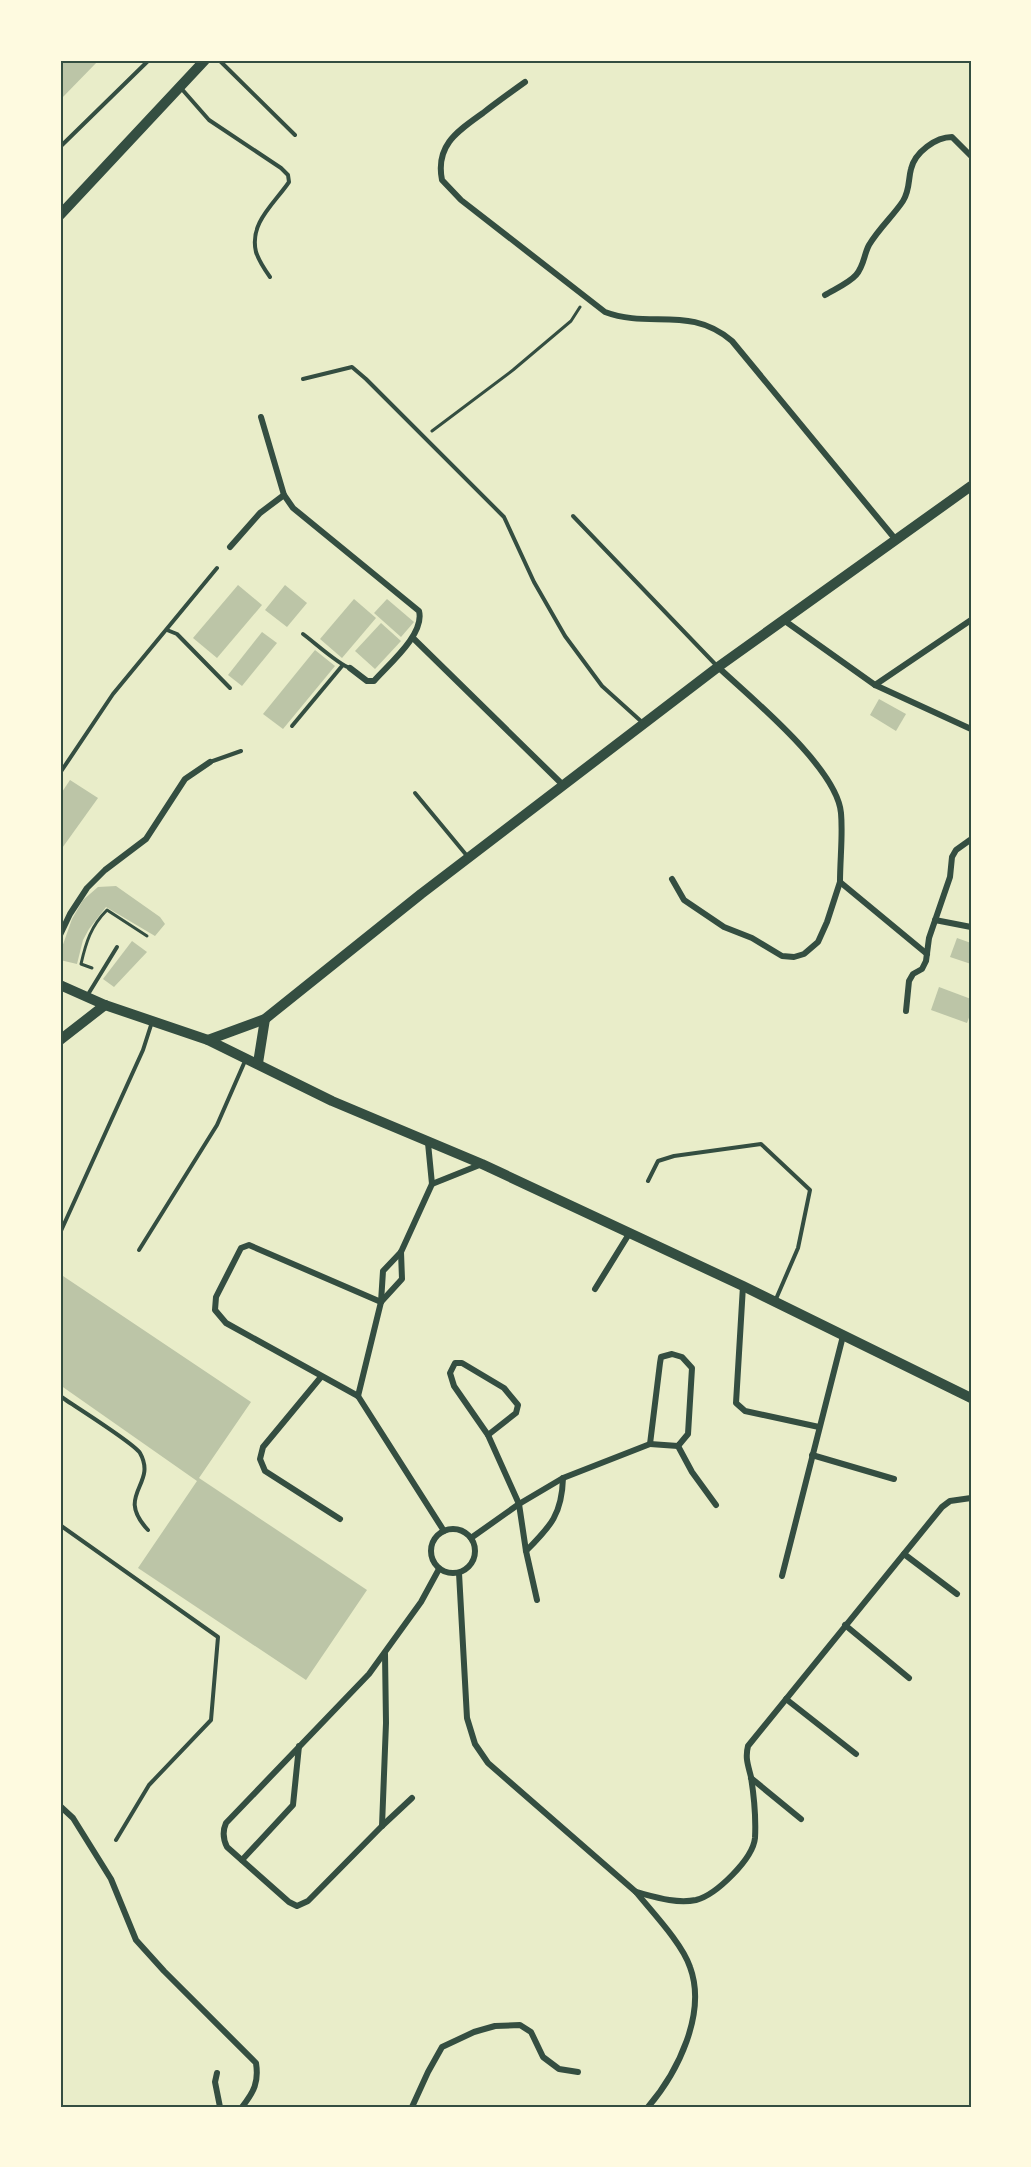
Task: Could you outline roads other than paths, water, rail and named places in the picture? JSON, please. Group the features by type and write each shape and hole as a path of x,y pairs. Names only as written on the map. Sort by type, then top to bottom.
{"street":[{"path":"60,215 205,60"},
{"path":"525,82 456,132 441,158 442,180 461,200 605,312 621,318 681,319 712,326 722,332 732,341 896,540"},
{"path":"825,295 855,276 861,269 868,247 885,221 903,202 909,190 911,167 919,155 942,137 952,137 971,156"},
{"path":"261,417 284,495 293,508 419,611 421,619 413,638 374,681 367,681 350,668"},
{"path":"208,1040 266,1019 468,858 718,667 971,486"},
{"path":"230,547 260,513 284,495"},
{"path":"875,685 971,620"},
{"path":"785,621 875,685 971,729"},
{"path":"413,638 563,785"},
{"path":"672,879 684,900 724,927 752,938 782,956 794,957 804,954 818,942 840,882 841,812 835,794 807,751 718,667"},
{"path":"60,935 87,888 105,870 146,839 185,779 210,762"},
{"path":"906,1011 909,981 913,974 922,969 926,961 929,938 950,877 952,857 956,850 970,840"},
{"path":"840,882 927,954"},
{"path":"936,920 971,927"},
{"path":"60,985 105,1005 208,1040 332,1101 482,1164 743,1286 971,1398"},
{"path":"60,1040 105,1005"},
{"path":"258,1063 266,1019"},
{"path":"358,1396 381,1302 383,1271 401,1252 432,1184 428,1143"},
{"path":"432,1184 482,1164"},
{"path":"595,1289 629,1233"},
{"path":"381,1302 249,1245 241,1248 216,1297 215,1310 226,1323 358,1396 444,1530"},
{"path":"381,1302 402,1279 401,1252"},
{"path":"743,1286 736,1403 745,1411 819,1427"},
{"path":"782,1576 843,1336"},
{"path":"650,1444 660,1363 662,1357 672,1354 682,1357 692,1368 688,1434 678,1446"},
{"path":"488,1435 516,1413 518,1405 504,1388 462,1363 455,1363 450,1372 454,1386 488,1435 519,1504 537,1600"},
{"path":"321,1377 263,1447 260,1459 265,1471 340,1519"},
{"path":"471,1538 519,1504 563,1478 650,1444 678,1446"},
{"path":"678,1446 692,1472 716,1505"},
{"path":"812,1455 894,1479"},
{"path":"526,1551 548,1530 562,1500 563,1478"},
{"path":"636,1892 664,1899 682,1901 698,1899 717,1888 741,1866 755,1840 751,1778 745,1757 748,1746 942,1507 950,1502 971,1498"},
{"path":"444,1530 459,1530 471,1538 475,1545 475,1557 470,1567 459,1573 439,1569 431,1557 431,1548 437,1535 444,1530"},
{"path":"904,1554 957,1594"},
{"path":"412,1798 308,1901 297,1906 289,1902 227,1847 224,1841 226,1823 355,1690 385,1654 421,1602 439,1569"},
{"path":"459,1573 466,1710 475,1744 495,1771 636,1892 687,1959 691,1968 695,1992 690,2025 678,2065 648,2107"},
{"path":"845,1625 909,1678"},
{"path":"382,1826 386,1723 385,1654"},
{"path":"786,1700 856,1754"},
{"path":"242,1860 293,1805 299,1746"},
{"path":"751,1778 801,1819"},
{"path":"60,1806 73,1818 111,1879 136,1940 256,2063 258,2075 256,2084 253,2093 242,2107"},
{"path":"412,2107 442,2047 474,2032 495,2026 520,2025 531,2032 543,2056 559,2069 578,2072"},
{"path":"217,2073 215,2082 220,2107"}],"lane":[{"path":"60,147 149,60"},
{"path":"219,60 295,135"},
{"path":"180,87 209,120 288,175 289,182 260,219 256,238 256,253 270,277"},
{"path":"303,379 352,367 504,517 534,582 565,636 602,686 644,723"},
{"path":"573,516 718,667"},
{"path":"60,773 113,694 217,568"},
{"path":"167,630 177,634 230,688"},
{"path":"303,634 336,658 342,666 350,668"},
{"path":"292,726 342,666"},
{"path":"210,762 241,751"},
{"path":"415,793 468,858"},
{"path":"87,997 117,947"},
{"path":"60,1233 143,1050 152,1021"},
{"path":"139,1250 217,1125 247,1058"},
{"path":"648,1181 658,1161 666,1158 761,1144 790,1170 810,1190 798,1248 775,1302"},
{"path":"60,1396 139,1451 145,1466 133,1507 139,1520 148,1530"},
{"path":"60,1525 218,1637 212,1720 149,1785 116,1840"}]}
